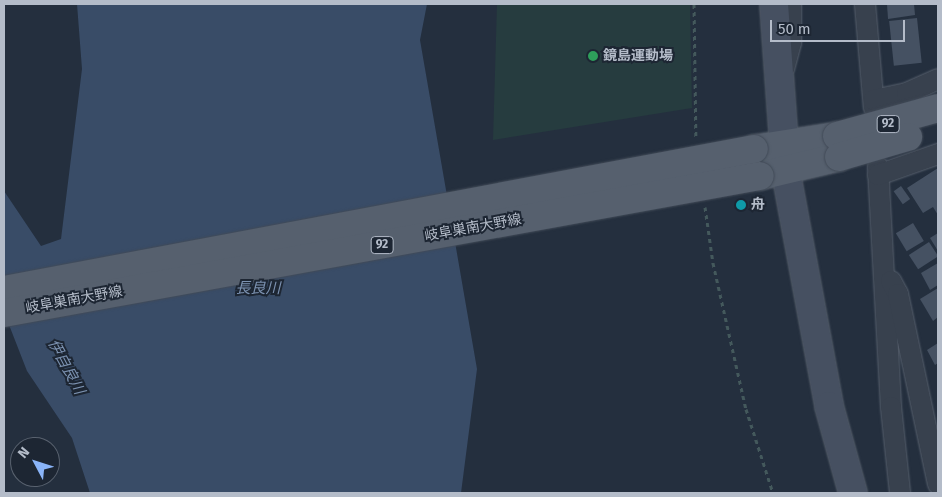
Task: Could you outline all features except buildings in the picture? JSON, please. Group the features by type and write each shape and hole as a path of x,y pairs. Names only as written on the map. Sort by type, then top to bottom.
{"main road":[{"name":"岐阜巣南大野線","path":"4,313 773,175 938,108"},
{"name":"岐阜巣南大野線","path":"4,290 754,149 784,145 838,147 938,128"}],"street":[{"path":"774,4 784,145 773,175 829,406 853,493"},
{"path":"780,88 790,42 791,4"},
{"path":"865,4 874,104 907,93 938,79"},
{"path":"900,493 891,408 885,271 878,171 938,154"},
{"path":"885,271 898,294 938,484"}],"path":[{"path":"694,4 696,144"},
{"path":"705,204 713,263 746,409 773,493"}],"green space":[{"name":"鏡島運動場","path":"497,4 690,4 692,108 493,140"}],"water":[{"name":"長良川","path":"77,4 427,4 420,40 477,369 461,493 90,493 72,438 27,371 4,312 4,191 41,246 61,239 82,69"}],"place":[{"name":"鏡島運動場","path":"593,56"},
{"name":"舟","path":"741,205"}],"water label":[{"name":"伊自良川","path":"66,367"}]}
